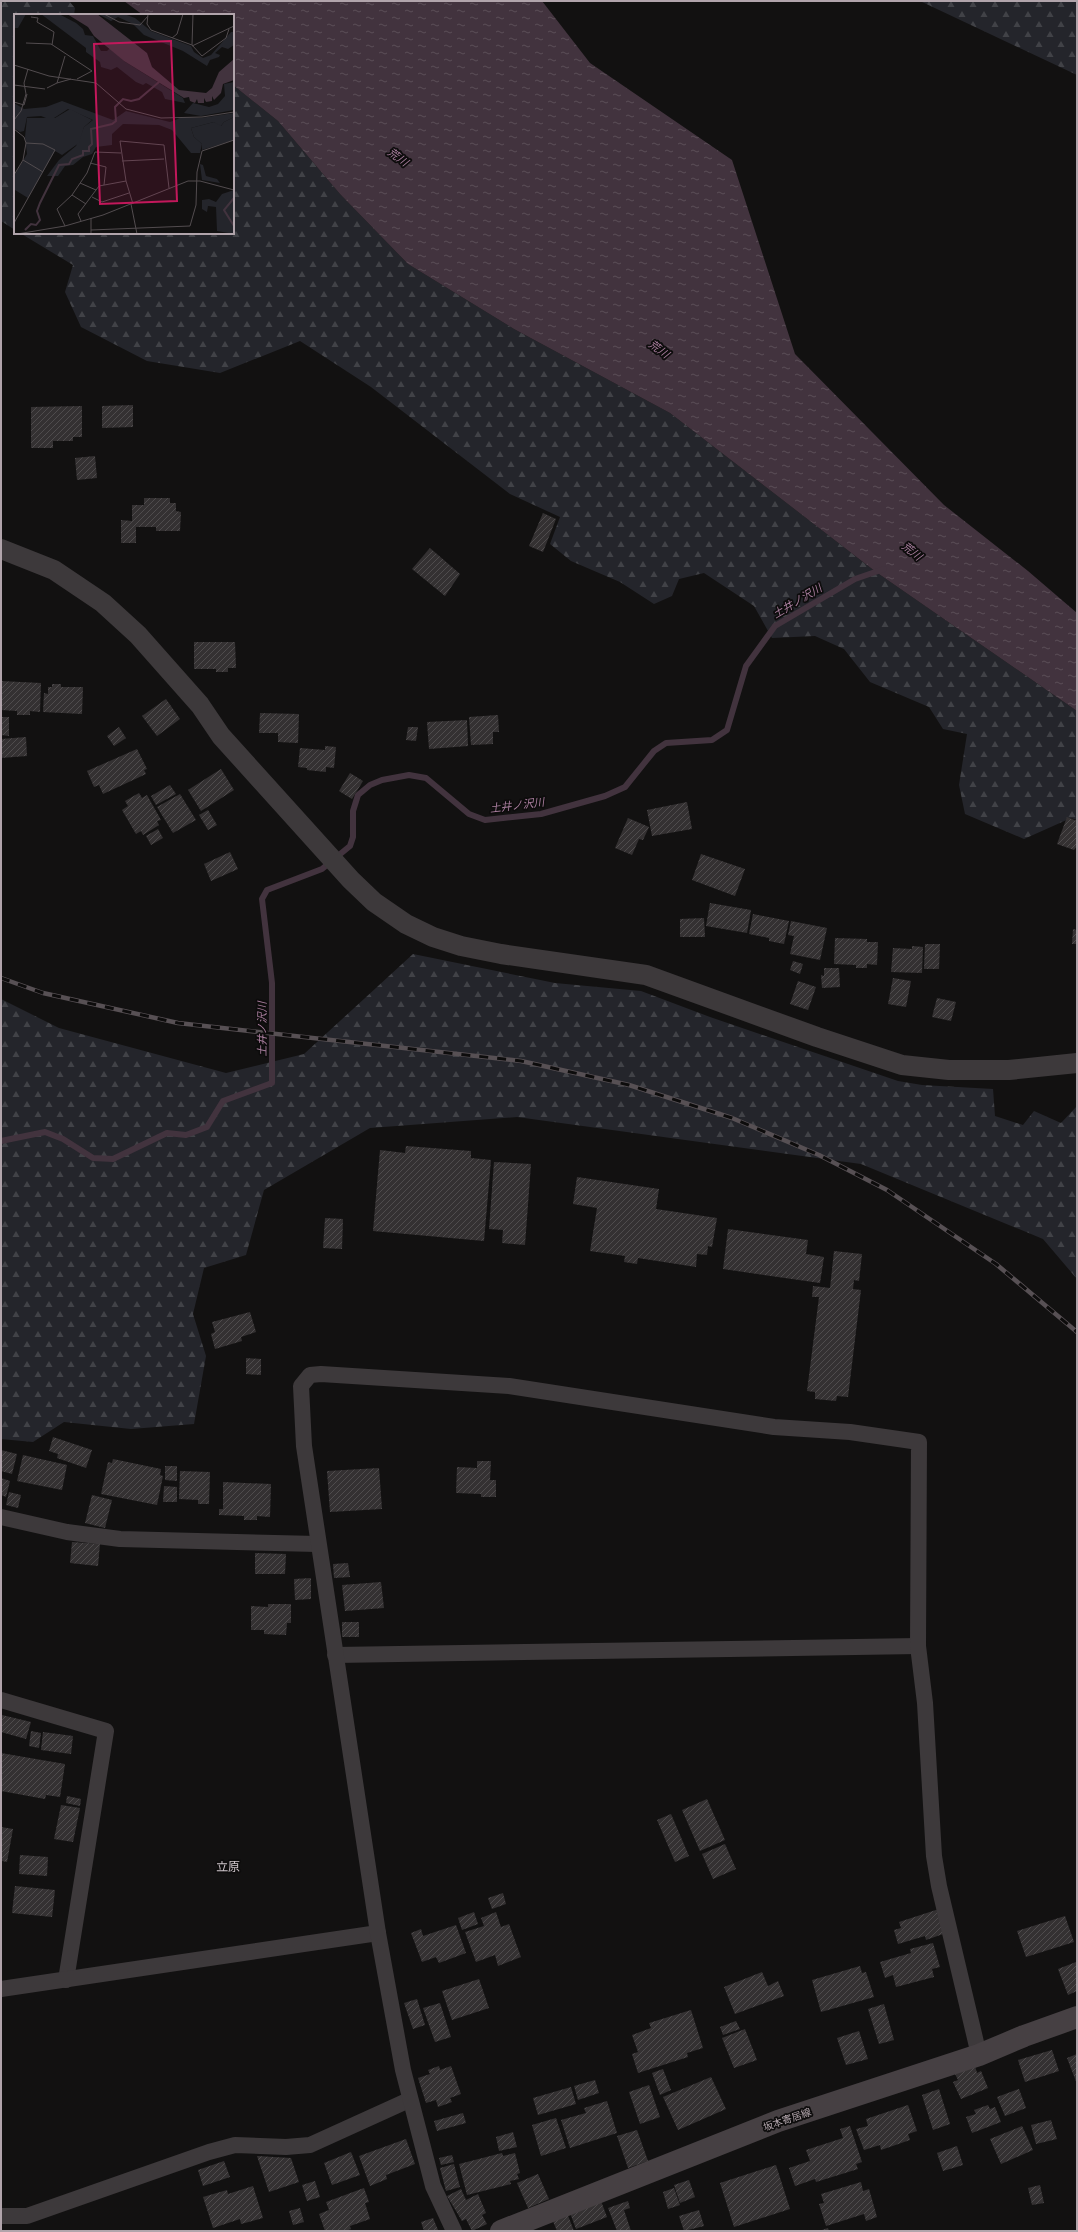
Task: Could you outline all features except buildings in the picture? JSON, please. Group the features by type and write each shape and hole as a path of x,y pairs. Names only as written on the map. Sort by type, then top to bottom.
{"main road":[{"name":"坂本寄居線","path":"501,2231 778,2121 979,2055 1024,2036 1077,2017"}],"street":[{"path":"1,549 54,570 103,603 138,636 200,705 221,736 351,880 381,906 406,924 433,937 461,946 501,954 646,975 817,1037 902,1065 949,1070 1009,1070 1077,1063"},
{"path":"454,2231 433,2186 409,2100 378,1933 336,1655 317,1544 304,1446 301,1386 310,1375 321,1374 509,1386 774,1427 850,1432 919,1442 918,1646 925,1703 934,1856 939,1886 979,2055"},
{"path":"1,1517 67,1532 120,1539 317,1544"},
{"path":"336,1655 918,1646"},
{"path":"1,1700 106,1731 66,1980"},
{"path":"1,1989 378,1933"},
{"path":"1,2216 27,2216 209,2152 235,2145 286,2147 310,2145 409,2100"}],"green space":[{"path":"1,1 69,1 75,8 74,14 14,14 14,229 1,221"},
{"path":"920,1 1077,1 1077,75"},
{"path":"234,86 278,121 340,194 408,264 514,329 670,413 876,572 1077,711 1077,820 1071,818 1024,839 965,814 959,785 967,734 943,729 929,707 870,682 844,649 815,636 772,638 754,606 704,573 679,579 672,596 654,604 620,582 571,561 550,544 560,517 510,494 371,387 300,341 220,373 147,361 81,327 65,292 73,265 22,234 234,234"},
{"path":"413,954 555,983 641,991 710,1017 898,1081 922,1085 993,1089 995,1116 1023,1125 1034,1111 1061,1123 1077,1106 1077,1279 1043,1239 861,1164 517,1117 370,1128 264,1190 246,1255 204,1268 193,1314 206,1356 194,1424 131,1429 64,1422 33,1442 1,1439 1,999 59,1028 226,1073 304,1054"}],"water":[{"name":"荒川","path":"124,1 542,1 590,63 732,160 795,354 944,505 1028,571 1077,613 1077,711 876,572 670,413 514,329 408,264 340,194 278,121 234,86 234,14 142,14"}],"waterway":[{"name":"土井ノ沢川","path":"1,1141 45,1132 63,1139 93,1158 113,1159 167,1133 186,1135 207,1127 223,1101 272,1083 272,983 262,899 267,890 322,869 350,846 353,837 353,811 358,795 370,785 382,780 409,775 426,778 469,814 485,820 541,814 605,796 625,787 654,751 666,743 712,740 727,730 746,666 775,626 855,579 884,569"}],"railway":[{"path":"1,978 43,993 178,1023 521,1061 629,1085 732,1118 819,1155 887,1190 996,1264 1077,1332"}],"district":[{"name":"立原","path":"228,1867"}]}
